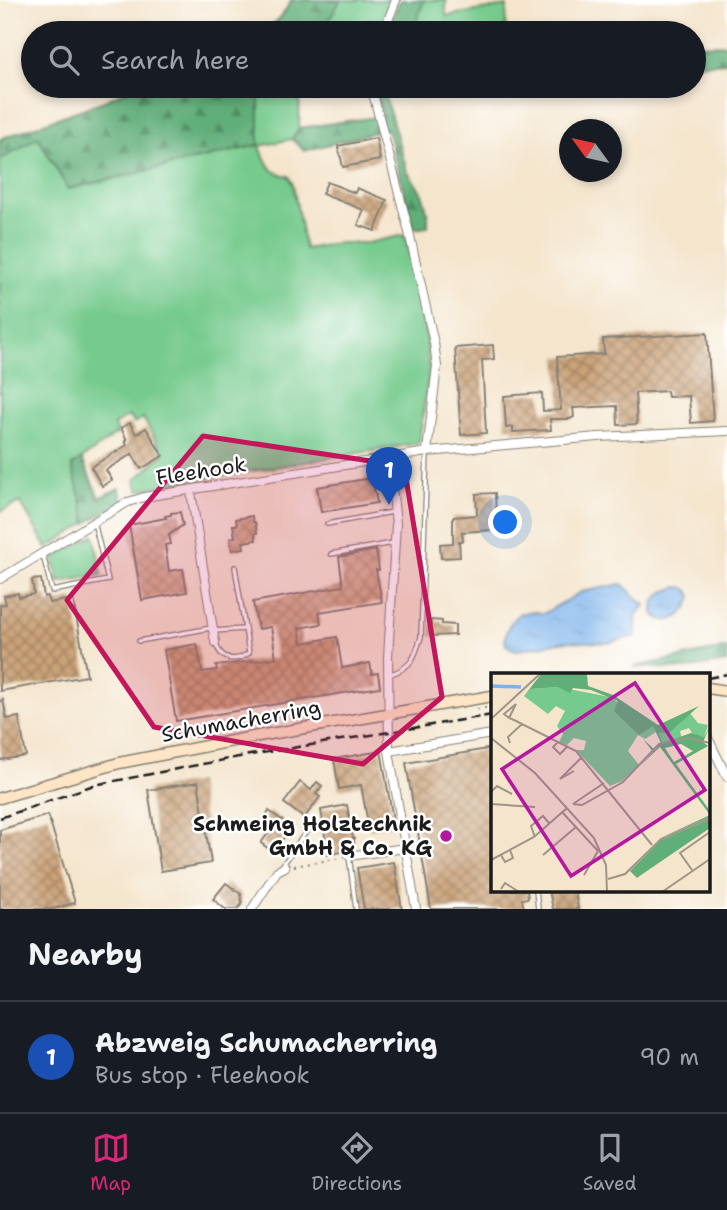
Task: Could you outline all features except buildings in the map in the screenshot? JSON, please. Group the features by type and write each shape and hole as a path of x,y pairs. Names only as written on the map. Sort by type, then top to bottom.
{"main road":[{"name":"Schumacherring","path":"0,798 119,763 491,696"}],"street":[{"path":"388,21 397,0"},
{"path":"374,98 434,343 437,366 427,452"},
{"name":"Fleehook","path":"0,579 128,502 144,498 427,452 598,437 727,431"},
{"path":"385,458 395,512 396,543 389,675 389,751 416,909"},
{"path":"191,492 215,642"},
{"path":"389,751 491,734"},
{"path":"710,742 727,777"},
{"path":"349,856 405,848"},
{"path":"252,909 283,867"}],"lane":[{"path":"389,675 404,670 415,656 421,637 427,452"},
{"path":"327,524 395,512"},
{"path":"43,553 52,591 107,580 94,522"},
{"path":"331,554 396,543"},
{"path":"215,642 219,654 223,656 244,657 248,653 235,567"},
{"path":"139,640 213,630 245,629"},
{"path":"283,867 313,822"},
{"path":"349,856 356,909"}],"path":[{"path":"283,867 349,856"}],"highlighted area":[{"path":"203,436 404,466 442,697 363,764 154,727 67,600"}],"green space":[{"path":"291,0 340,0 331,17 324,21 277,21"},
{"path":"340,0 394,0 386,21 325,21 331,17"},
{"path":"400,0 424,0 416,21 391,21"},
{"path":"424,0 446,0 446,16 507,6 506,21 416,21"},
{"path":"727,44 727,62 706,63 706,45"},
{"path":"111,98 259,98 259,145 68,189 38,137 0,160 0,139"},
{"path":"259,98 300,98 299,128 292,139 260,146 269,166 277,173 289,176 293,185 305,249 338,243 367,243 405,235 426,336 429,371 419,443 139,490 135,480 164,454 143,418 134,423 129,416 114,425 118,433 72,466 87,523 47,548 20,502 0,512 0,160 38,137 68,189 259,145"},
{"path":"378,98 386,98 407,171 422,193 428,227 414,229 387,129 304,151 292,139 299,128 383,116"},
{"path":"82,459 99,498 119,488 123,501 87,523 72,466"},
{"path":"94,535 102,575 59,582 53,558"},
{"path":"727,648 727,662 686,669 634,667"}],"water":[{"path":"622,584 645,605 636,616 636,636 608,643 567,641 518,650 506,645 508,628 519,614 533,611 543,614 581,592"},
{"path":"678,587 690,592 690,603 677,618 659,618 653,613 654,602 663,592"}],"railway":[{"path":"710,678 727,674"},
{"path":"0,818 94,785 244,756 491,715"}],"place":[{"name":"Abzweig Schumacherring","path":"389,505"},
{"name":"Schmeing Holztechnik GmbH & Co. KG","path":"446,836"}]}
